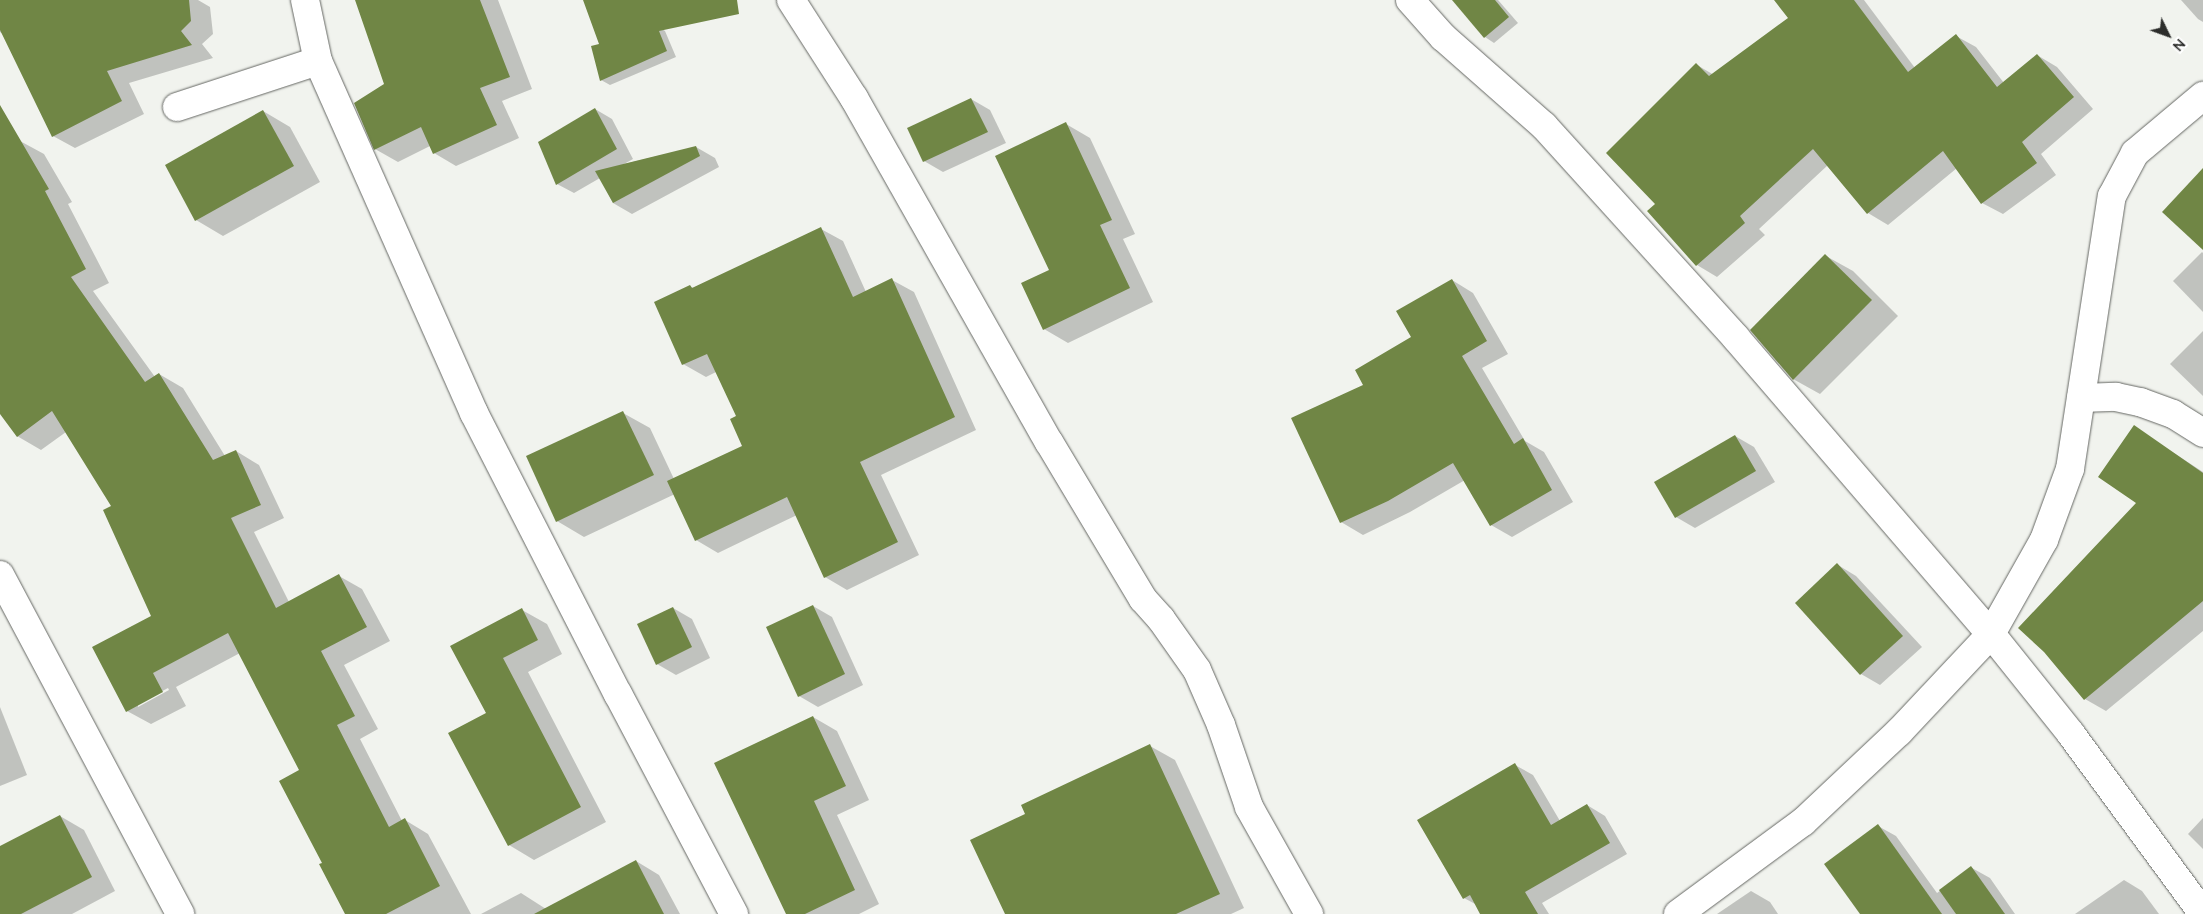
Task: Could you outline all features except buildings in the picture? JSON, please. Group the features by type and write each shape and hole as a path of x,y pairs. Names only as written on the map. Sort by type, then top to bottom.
{"street":[{"path":"305,0 318,61 474,413 618,694 734,914"},
{"path":"791,0 854,98 1049,442 1138,591 1161,619 1196,670 1221,725 1249,807 1309,914"},
{"path":"1419,4 1443,37 1544,126 1736,338 1992,634 2071,734 2203,914"},
{"path":"177,106 318,61"},
{"path":"1678,914 1803,822 1899,732 1992,634 2044,540 2070,469 2112,196 2135,152 2203,96"},
{"path":"2081,398 2116,396 2140,402 2172,414 2203,433"},
{"path":"0,575 180,914"}]}
